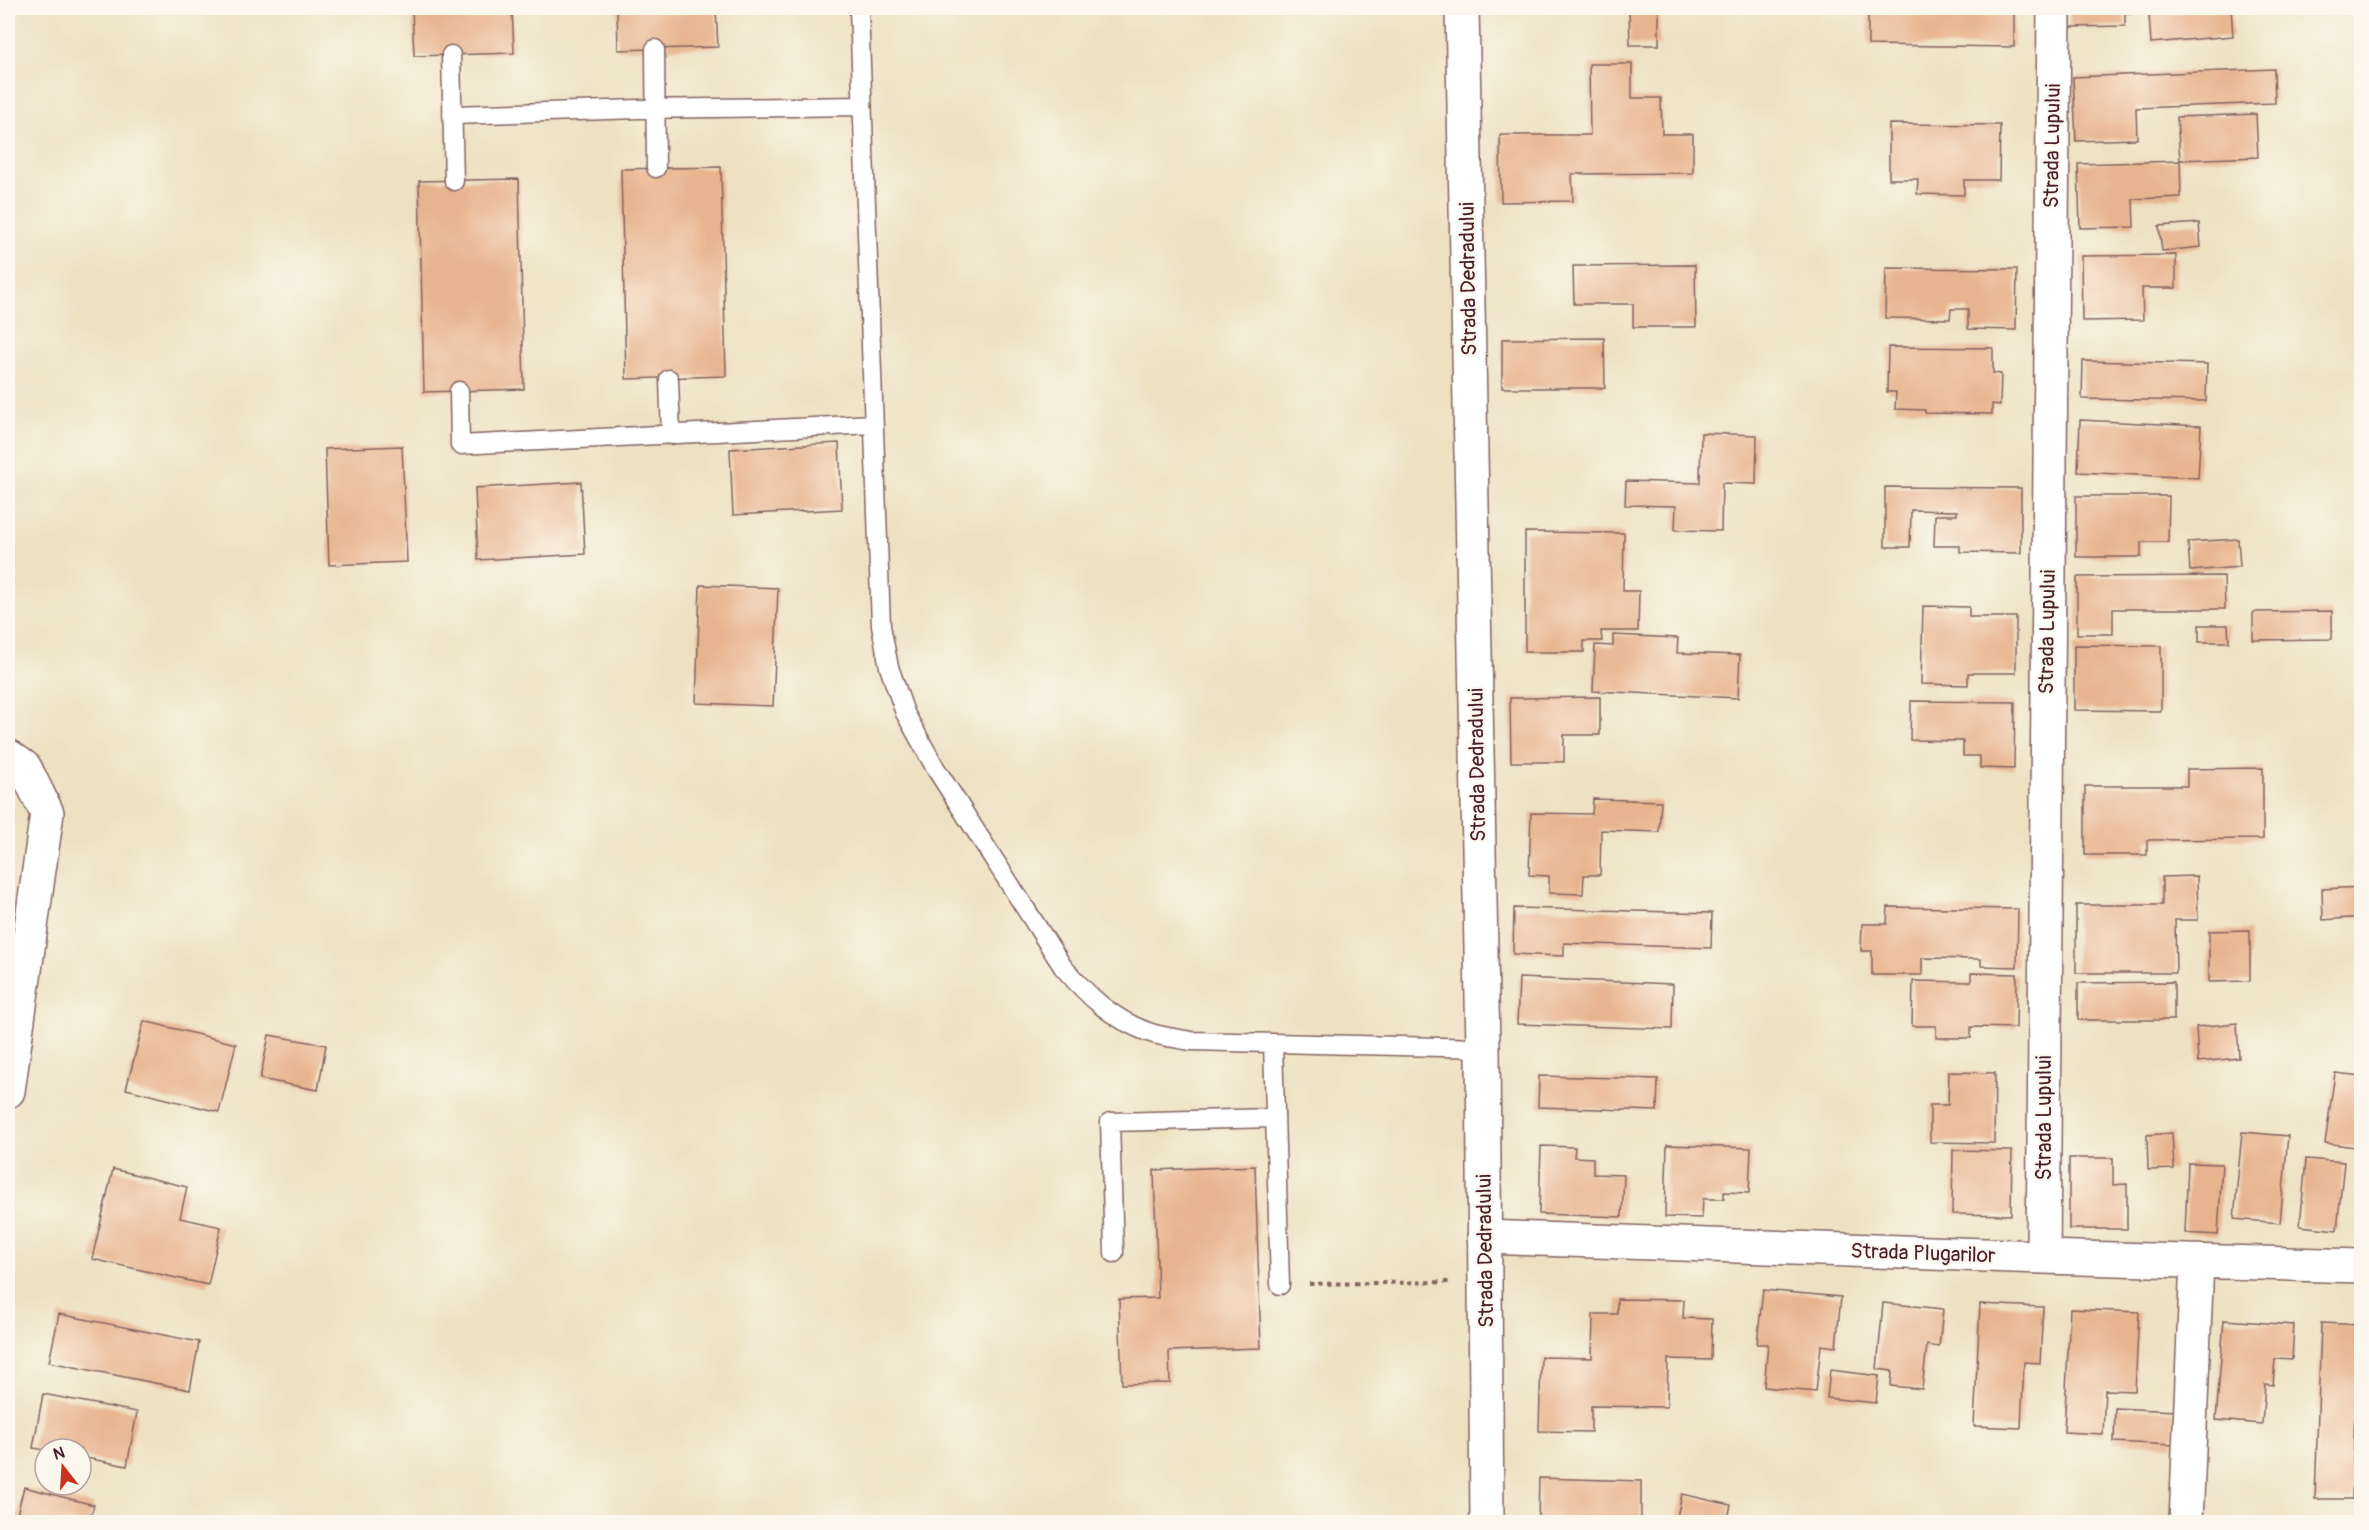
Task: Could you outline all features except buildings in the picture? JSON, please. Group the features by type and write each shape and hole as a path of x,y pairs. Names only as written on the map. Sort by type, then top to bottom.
{"street":[{"name":"Strada Dedradului","path":"1462,8 1483,1048 1487,1522"},
{"name":"Strada Lupului","path":"2043,1257 2054,8"},
{"path":"8,756 25,768 47,813 8,1091"},
{"name":"Strada Plugarilor","path":"1484,1237 2361,1266"},
{"path":"2186,1522 2197,1261"}],"lane":[{"path":"859,8 872,424 881,626 889,667 905,713 936,769 1044,939 1084,992 1105,1010 1128,1024 1150,1033 1190,1041 1483,1048"},
{"path":"655,49 656,168"},
{"path":"451,55 454,181"},
{"path":"452,115 862,106"},
{"path":"669,379 670,435"},
{"path":"459,391 460,445 872,424"},
{"path":"1273,1043 1280,1285"},
{"path":"1114,1253 1110,1122 1274,1119"}],"path":[{"path":"1280,1285 1486,1282"}]}
